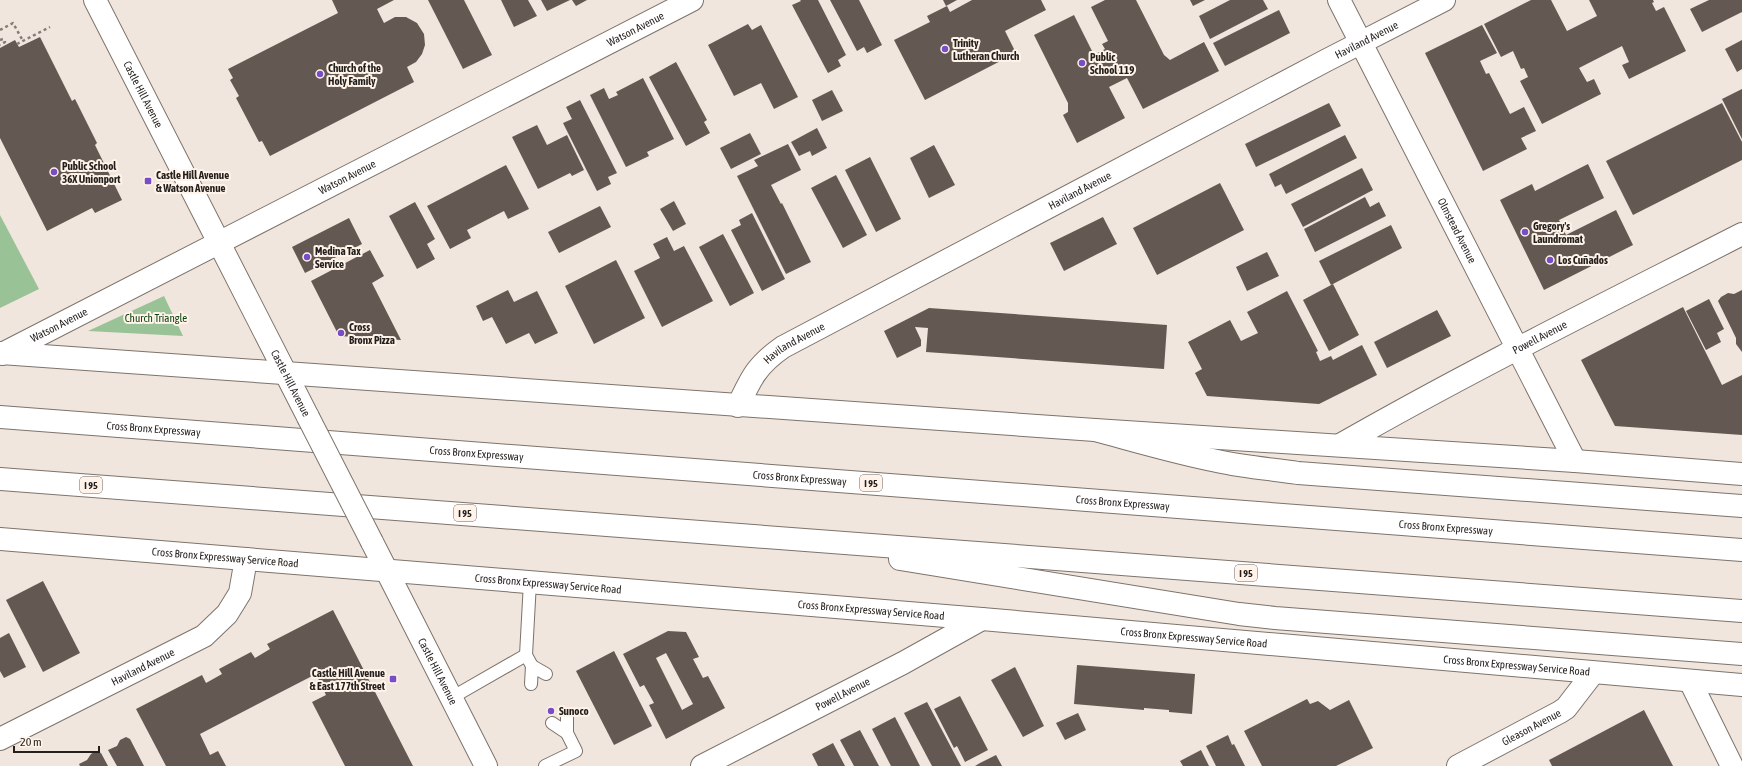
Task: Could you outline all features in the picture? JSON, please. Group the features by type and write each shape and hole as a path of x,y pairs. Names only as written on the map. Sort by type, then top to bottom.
{"main road":[{"name":"Castle Hill Avenue","path":"95,0 486,766"},
{"name":"Watson Avenue","path":"1,354 692,0"},
{"name":"Olmstead Avenue","path":"1339,0 1575,461"},
{"name":"Haviland Avenue","path":"738,406 751,378 759,367 770,356 783,347 1361,42 1444,0"},
{"name":"Powell Avenue","path":"1340,445 1393,415 1518,349 1742,234"},
{"path":"1,354 738,406 1575,461 1742,474"},
{"name":"Cross Bronx Expressway","path":"0,417 1742,550"},
{"path":"1095,430 1218,462 1298,473 1742,506"},
{"name":"I 95","path":"0,478 1742,611"},
{"path":"749,535 1239,614 1302,621 1742,654"},
{"name":"Cross Bronx Expressway Service Road","path":"0,539 982,619 1742,685"},
{"name":"Haviland Avenue","path":"0,739 204,636 227,614 240,593 246,560"},
{"name":"Powell Avenue","path":"702,766 903,663 982,619"},
{"name":"Gleason Avenue","path":"1458,766 1566,708 1593,673"},
{"path":"1690,681 1732,766"}],"lane":[{"path":"530,582 526,655 532,666 546,674"},
{"path":"451,698 526,655"},
{"path":"531,684 532,666"},
{"path":"567,715 567,734"},
{"path":"545,766 576,750 567,734 552,723"}],"path":[{"path":"0,30 13,23 23,41"},
{"path":"17,44 50,27"},
{"path":"0,40 3,38 6,42 0,45"}],"green space":[{"path":"0,215 39,289 0,308"},
{"name":"Church Triangle","path":"164,296 183,336 88,331"}],"building":[{"name":"Church of the Holy Family","path":"332,0 394,0 377,9 384,23 395,17 406,17 417,23 424,34 425,45 422,54 416,62 407,67 414,82 270,156 262,141 259,142 236,98 239,96 230,80 233,78 228,69 338,13"},
{"path":"428,0 464,0 492,55 463,69"},
{"path":"501,0 528,0 537,16 514,27"},
{"path":"541,0 570,0 547,11"},
{"path":"572,0 587,0 576,6"},
{"path":"800,0 818,0 846,55 838,60 841,66 828,73 792,5 801,1"},
{"path":"830,0 859,0 882,45 867,53 864,47 857,51"},
{"path":"943,0 957,0 946,6"},
{"path":"972,0 1041,0 1046,10 1005,31 1016,53 925,100 894,40 930,22 927,16 947,6 950,12"},
{"path":"1105,0 1136,0 1164,55 1170,60 1204,42 1219,71 1143,109 1127,78 1109,87 1125,118 1077,143 1063,115 1068,112 1068,103 1034,35 1074,15 1094,55 1105,49 1102,44 1108,41 1091,7"},
{"path":"1190,0 1205,0 1193,6"},
{"path":"1230,0 1263,0 1268,9 1210,39 1199,16"},
{"path":"1531,0 1551,0 1567,31 1597,16 1589,0 1653,0 1654,2 1652,3 1656,11 1664,7 1686,51 1629,79 1622,65 1629,62 1622,46 1579,68 1587,82 1594,79 1601,94 1542,124 1520,81 1528,77 1524,68 1521,69 1513,51 1501,57 1484,24"},
{"path":"1709,0 1742,0 1742,12 1702,32 1690,9"},
{"path":"1279,10 1290,33 1225,66 1213,43"},
{"path":"748,24 752,30 761,25 798,97 774,109 761,83 734,96 708,45"},
{"path":"1482,25 1497,53 1480,61 1486,74 1489,73 1510,114 1524,107 1536,131 1521,138 1527,149 1483,171 1425,53"},
{"path":"40,37 72,101 75,99 97,143 95,145 122,200 95,213 92,208 47,231 0,138 0,48 15,40 19,47"},
{"path":"1742,40 1742,69 1737,72 1725,49"},
{"path":"676,62 707,120 704,122 710,133 686,146 649,77"},
{"path":"643,78 674,139 647,152 649,156 626,167 590,95 604,88 609,99 618,95 616,92"},
{"path":"1742,89 1742,139 1722,99"},
{"path":"832,90 843,111 822,121 812,100"},
{"path":"580,100 617,173 608,177 611,184 597,191 563,123 572,119 566,107"},
{"path":"1329,103 1341,126 1256,167 1245,144"},
{"path":"1722,103 1742,142 1742,160 1633,215 1606,161"},
{"path":"537,125 547,145 567,135 584,170 572,176 570,173 538,189 512,137"},
{"path":"817,128 827,148 812,156 810,151 799,156 791,142"},
{"path":"750,133 761,154 731,169 720,148"},
{"path":"1345,135 1357,158 1286,194 1281,184 1275,187 1269,174"},
{"path":"788,144 801,170 771,185 781,204 782,203 811,262 786,274 737,176 758,166 754,160"},
{"path":"934,145 955,185 929,198 910,158"},
{"path":"870,157 901,219 876,232 845,170"},
{"path":"1588,164 1604,198 1559,220 1566,235 1616,210 1633,245 1544,290 1500,200 1532,184 1535,191"},
{"path":"506,165 529,209 508,219 504,211 467,230 471,238 450,249 427,206"},
{"path":"1362,168 1373,190 1303,227 1291,204"},
{"path":"836,175 867,235 843,248 811,188"},
{"path":"1220,183 1244,230 1157,275 1133,228"},
{"path":"1365,197 1370,207 1379,202 1386,216 1315,252 1304,229"},
{"path":"674,201 686,224 673,231 660,209"},
{"path":"415,202 435,239 427,244 435,259 417,269 389,216"},
{"path":"600,206 611,227 559,253 548,232"},
{"path":"752,213 785,279 762,291 731,230 741,225 739,220"},
{"path":"1103,217 1117,244 1064,271 1050,243"},
{"path":"349,218 362,244 305,273 292,247"},
{"path":"1391,225 1402,248 1331,285 1319,261"},
{"path":"723,234 754,293 730,306 699,247"},
{"path":"667,237 674,251 684,246 713,301 662,327 634,271 660,258 653,244"},
{"path":"370,250 384,276 372,283 401,340 339,336 311,281"},
{"path":"1267,252 1279,276 1247,291 1236,267"},
{"path":"616,260 645,318 594,344 565,286"},
{"path":"1333,284 1359,335 1329,351 1303,300"},
{"path":"508,290 514,302 537,291 558,333 535,344 529,333 506,344 492,317 483,321 476,306"},
{"path":"1742,290 1742,352 1736,344 1736,338 1718,301 1721,297 1728,293 1734,294"},
{"path":"1287,291 1318,351 1316,352 1320,361 1331,356 1333,360 1362,345 1377,375 1319,404 1207,396 1195,373 1202,369 1188,342 1230,320 1241,341 1258,333 1247,312"},
{"path":"1709,299 1724,329 1717,333 1721,342 1706,350 1686,311"},
{"path":"1683,307 1722,385 1742,375 1742,435 1615,426 1581,360"},
{"path":"929,308 1167,325 1164,369 926,352 928,328 915,327 921,340 921,346 897,358 884,331"},
{"path":"1437,310 1451,336 1387,368 1374,342"},
{"path":"43,581 80,653 43,672 6,600"},
{"path":"333,610 413,766 345,766 312,702 326,695 316,674 200,734 210,755 218,751 226,766 166,766 136,709 202,675 206,683 222,674 219,669 251,652 255,658 270,649 267,644"},
{"path":"668,631 686,632 699,657 693,659 703,678 708,676 725,708 666,739 649,705 654,703 644,685 640,687 623,654","holes":["666,653 693,704 682,710 656,658"]},
{"path":"9,633 26,667 4,678 0,671 0,638"},
{"path":"614,651 652,726 614,745 576,671"},
{"path":"1077,665 1195,674 1192,714 1169,712 1169,710 1144,708 1144,710 1074,704"},
{"path":"1015,667 1044,726 1023,737 991,680"},
{"path":"960,696 988,750 965,762 957,746 954,748 934,709"},
{"path":"1307,699 1310,704 1318,701 1330,710 1349,700 1373,748 1336,766 1262,766 1244,731"},
{"path":"927,702 961,766 932,766 904,713"},
{"path":"1644,710 1673,766 1552,766 1549,760"},
{"path":"1078,713 1086,730 1065,740 1056,723"},
{"path":"895,717 920,766 891,766 872,729"},
{"path":"860,730 879,766 854,766 840,740"},
{"path":"1228,735 1232,745 1234,744 1245,766 1216,766 1206,746"},
{"path":"126,737 130,739 144,766 117,766 108,750 117,746 120,740"},
{"path":"833,743 845,766 818,766 812,754"},
{"path":"1201,750 1209,766 1183,766 1180,761"},
{"path":"96,751 101,753 108,766 80,766 79,764 87,760 91,754"},
{"path":"996,755 1002,766 975,766 980,763"}],"place":[{"name":"Trinity Lutheran Church","path":"945,49"},
{"name":"Public School 119","path":"1082,63"},
{"name":"Church of the Holy Family","path":"320,74"},
{"name":"Public School 36X Unionport","path":"54,172"},
{"name":"Castle Hill Avenue & Watson Avenue","path":"148,181"},
{"name":"Gregory's Laundromat","path":"1525,232"},
{"name":"Medina Tax Service","path":"307,257"},
{"name":"Los Cuñados","path":"1550,260"},
{"name":"Cross Bronx Pizza","path":"341,333"},
{"name":"Castle Hill Avenue & East 177th Street","path":"393,679"},
{"name":"Sunoco","path":"551,711"}]}
